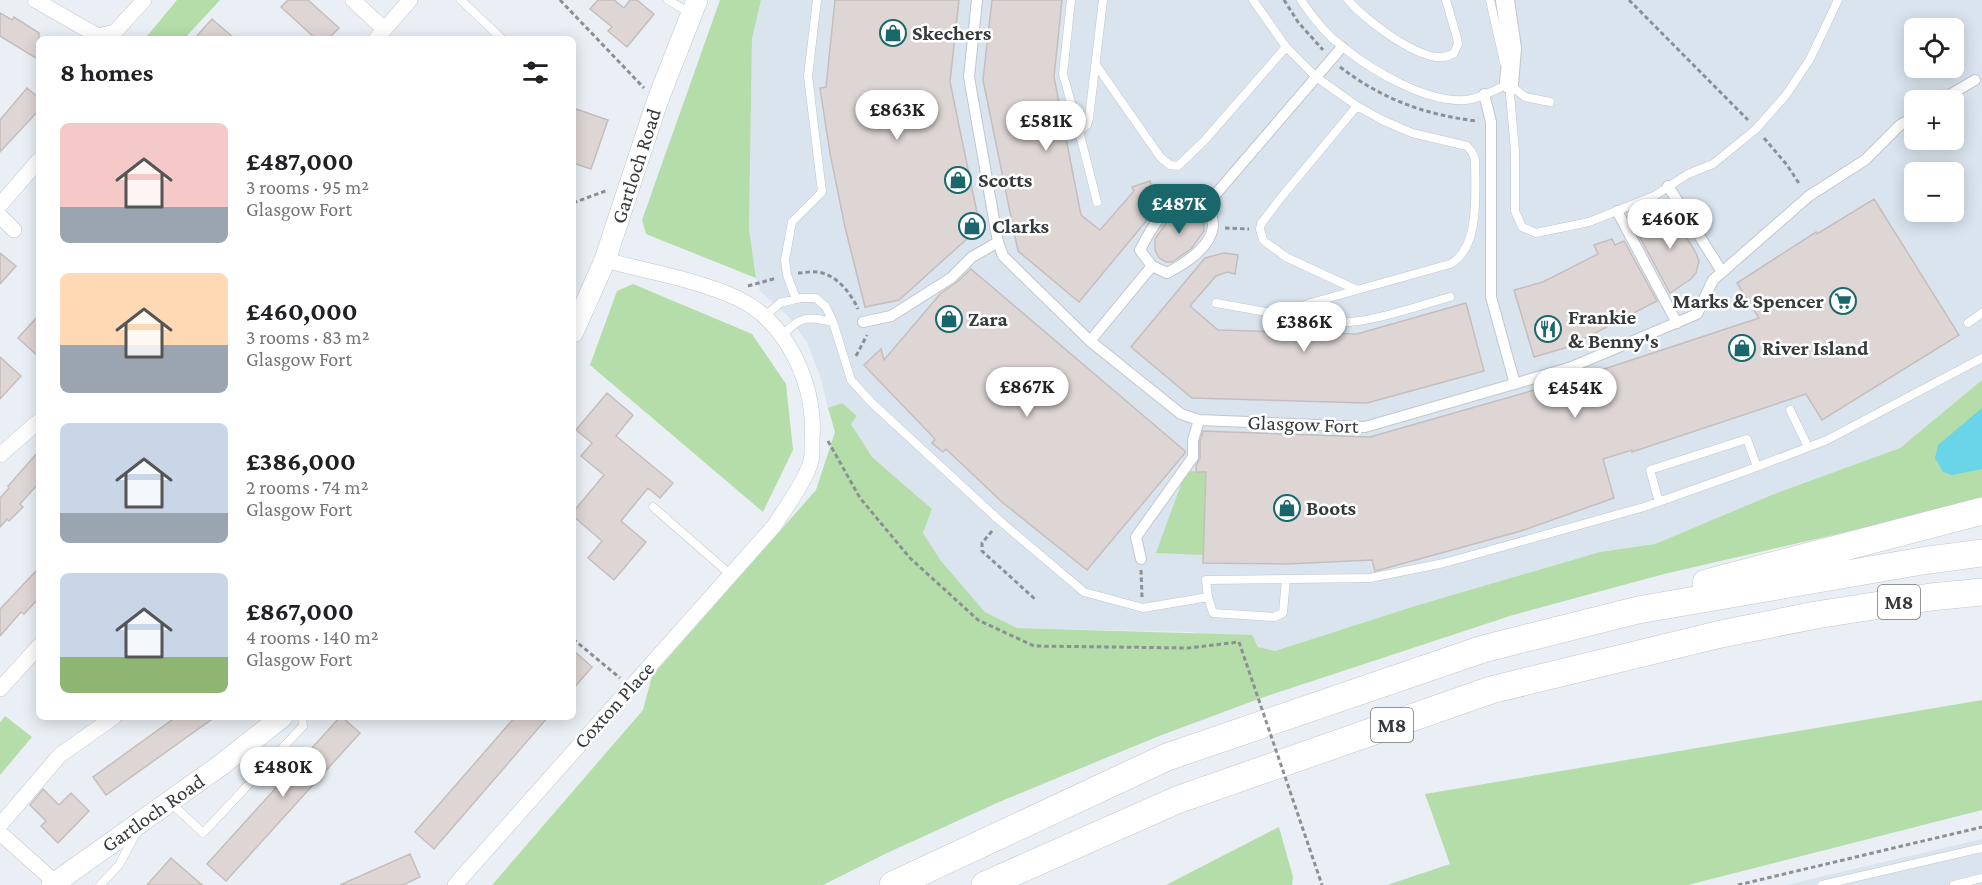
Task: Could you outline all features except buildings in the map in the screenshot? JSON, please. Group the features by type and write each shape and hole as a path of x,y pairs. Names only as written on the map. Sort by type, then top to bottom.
{"highway":[{"path":"1638,610 1716,579 1982,511"},
{"name":"M8","path":"892,885 1167,757 1483,649 1638,610 1982,553"},
{"name":"M8","path":"985,885 1177,800 1491,690 1721,634 1816,615 1931,597 1982,592"},
{"path":"1816,615 1982,608"}],"main road":[{"name":"Gartloch Road","path":"576,325 605,260 657,102 694,7"},
{"name":"Gartloch Road","path":"53,884 170,802 278,720"}],"street":[{"path":"35,0 98,36 115,32 144,0"},
{"path":"352,0 380,34 410,0"},
{"name":"Glasgow Fort","path":"977,0 969,77 998,243 1003,256 1090,341 1181,414 1199,420 1365,427 1569,368 1677,323 1697,314 1713,280 1722,272"},
{"path":"1505,0 1512,48 1509,84"},
{"path":"1209,202 1186,197 1163,212 1151,228 1140,250 1152,267 1167,273 1201,249 1208,240 1213,227 1209,202 1342,47"},
{"path":"1958,90 1975,80"},
{"path":"1484,94 1491,122 1491,297 1515,384"},
{"path":"1668,186 1722,272 1809,196 1864,160 1904,123"},
{"path":"0,205 36,163"},
{"path":"1617,211 1677,323"},
{"path":"0,216 14,230"},
{"path":"863,322 891,316 951,278 972,257 998,243"},
{"name":"Coxton Place","path":"455,885 774,526 810,465 813,421 808,389 781,336 764,318 739,299 714,289 605,260"},
{"path":"1090,341 1152,267"},
{"path":"1141,559 1136,537 1193,456 1193,440 1199,420"},
{"path":"2,449 36,423"},
{"path":"0,689 36,649"},
{"path":"0,825 60,756 110,720"},
{"path":"0,833 53,884"}],"lane":[{"path":"461,0 499,36"},
{"path":"668,0 694,7"},
{"path":"796,299 787,275 785,260 792,222 822,192 808,76 817,0"},
{"path":"1071,0 1063,74 1097,202"},
{"path":"1079,131 1087,125 1089,118 1103,0"},
{"path":"1253,0 1286,47 1316,76 1357,106 1382,120 1425,137 1467,146 1473,152 1475,159 1473,230 1467,249 1458,260 1307,304 1300,318"},
{"path":"1301,0 1342,47 1390,77 1443,100 1466,100 1509,84"},
{"path":"1348,0 1384,31 1438,58 1454,53 1458,44 1446,0"},
{"path":"1490,0 1509,84 1515,151 1515,211 1522,227 1536,233 1589,222 1654,196 1688,174 1713,165 1756,129 1786,95 1810,59 1838,0"},
{"path":"1096,65 1161,158 1170,165 1178,166 1204,141 1286,47"},
{"path":"1509,84 1525,97 1550,102"},
{"path":"1357,106 1278,200 1260,229 1263,240 1286,256 1311,270 1357,290"},
{"path":"1216,303 1309,321 1363,322 1450,297"},
{"path":"764,318 780,303 816,298 826,307 833,322 851,380 898,428 1000,520 1084,591 1143,608 1208,597"},
{"path":"1968,323 1982,313"},
{"path":"781,336 798,321 810,317 833,322"},
{"path":"1286,579 1283,613 1274,617 1214,614 1208,597 1206,580 1286,579 1370,578 1444,563 1659,502 1827,440 1982,358"},
{"path":"1790,410 1808,447"},
{"path":"1659,502 1650,470 1747,439 1757,467"},
{"path":"653,507 731,575"},
{"path":"170,802 203,833 303,726 302,720"},
{"path":"100,885 119,865 141,823"},
{"path":"1822,885 1982,848"},
{"path":"1954,885 1982,878"}],"path":[{"path":"560,0 657,102"},
{"path":"1629,0 1756,129 1787,165 1809,196"},
{"path":"576,202 631,181"},
{"path":"1213,227 1260,229"},
{"path":"813,421 821,429 860,498 910,558 978,620 1034,646 1188,648 1239,642 1322,885"},
{"path":"1000,520 982,543 982,551 1036,600"},
{"path":"1141,559 1143,608"},
{"path":"576,642 630,687"},
{"path":"1738,885 1982,827"}],"shaded area":[{"path":"761,0 1982,0 1982,380 1900,448 1774,494 1655,544 1600,552 1415,606 1275,651 1192,632 1017,628 985,612 941,561 923,533 932,509 872,457 851,424 857,416 842,403 828,408 821,379 808,344 788,316 760,291 749,229 752,39"},
{"path":"1982,839 1982,885 1786,885"}],"green space":[{"path":"177,0 220,0 187,36 146,36"},
{"path":"720,0 761,0 752,39 749,229 756,278 646,234 642,220"},
{"path":"633,284 752,334 786,384 793,450 763,512 590,365 617,291"},
{"path":"1982,380 1982,501 1664,574 1513,615 1264,697 1159,736 999,802 823,885 492,885 643,710 652,676 816,490 835,432 828,408 842,403 857,416 851,424 872,457 932,509 923,533 941,561 985,612 1017,628 1252,635 1258,647 1275,651 1415,606 1600,552 1655,544 1774,494 1900,448"},
{"path":"1186,471 1206,472 1203,555 1156,553"},
{"path":"1982,700 1982,810 1688,885 1387,885 1450,864 1425,794"},
{"path":"5,716 32,737 0,775 0,722"},
{"path":"1279,827 1293,877 1292,885 1166,885"}],"water":[{"path":"1982,408 1982,469 1952,475 1943,472 1935,458 1938,445"}],"place":[{"name":"Skechers","path":"893,33"},
{"name":"Scotts","path":"958,180"},
{"name":"Clarks","path":"972,226"},
{"name":"Marks & Spencer","path":"1843,301"},
{"name":"Zara","path":"949,319"},
{"name":"Frankie & Benny's","path":"1548,329"},
{"name":"River Island","path":"1742,348"},
{"name":"Boots","path":"1287,508"}]}
